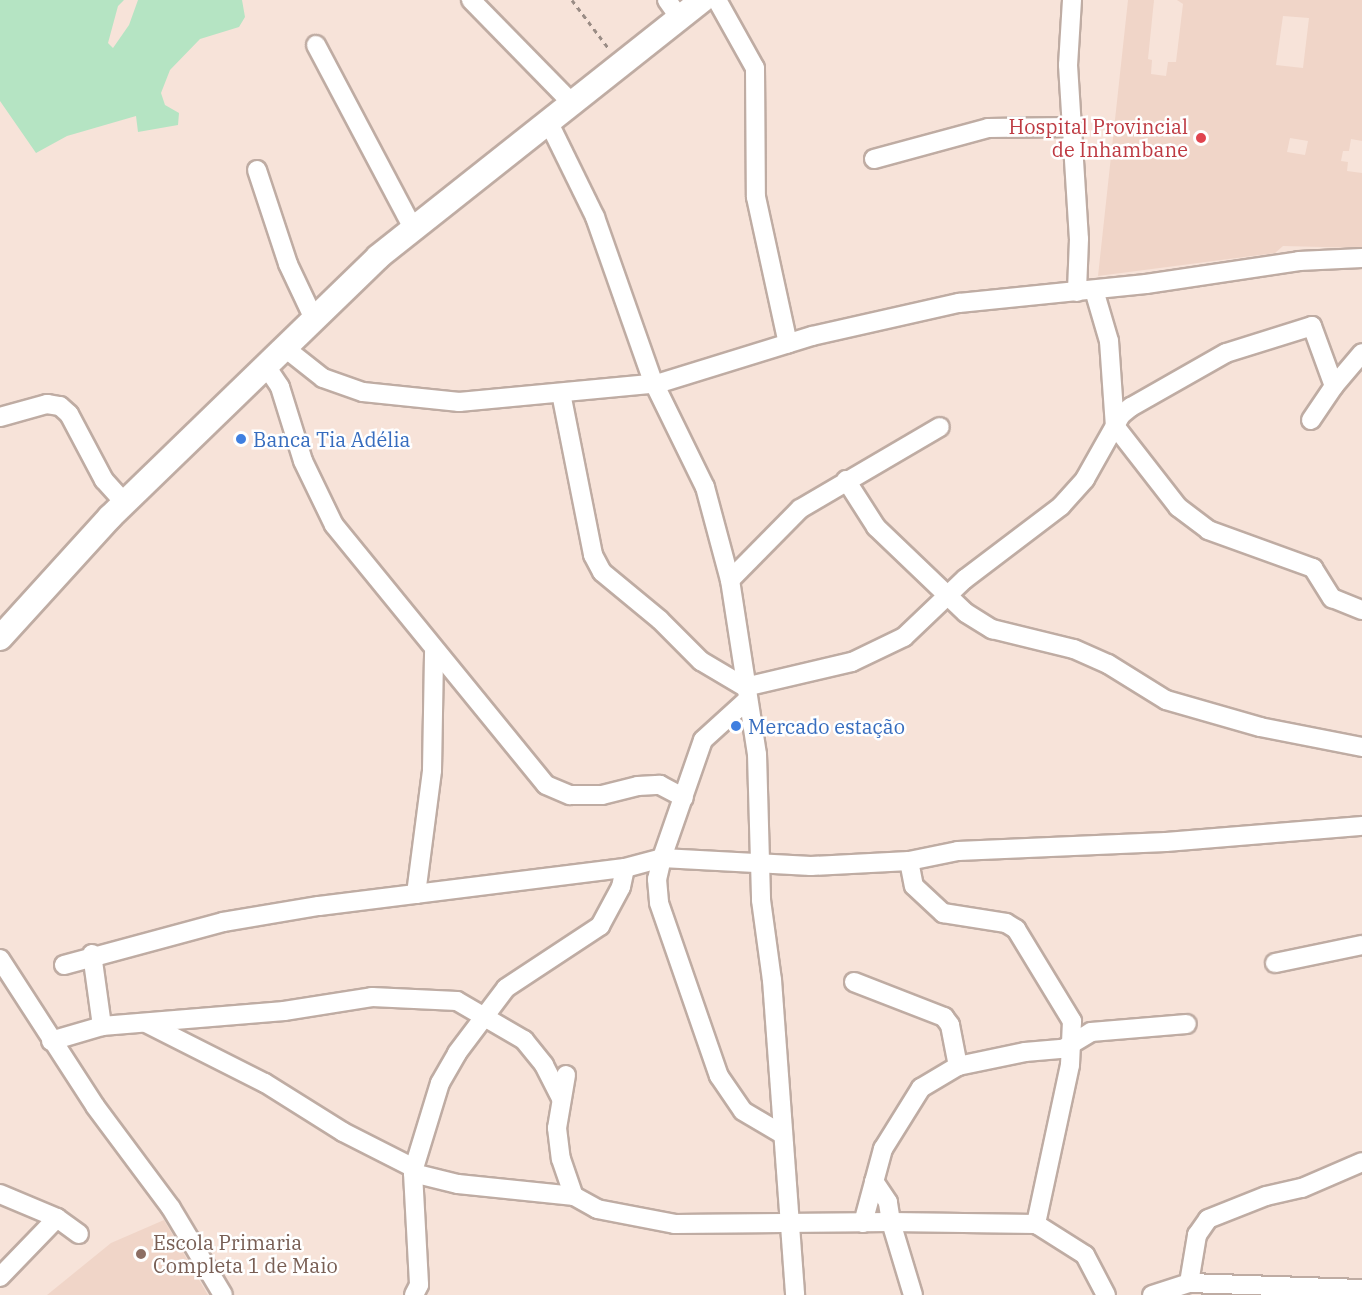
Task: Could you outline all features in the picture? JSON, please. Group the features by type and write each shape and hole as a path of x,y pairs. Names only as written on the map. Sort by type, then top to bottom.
{"main road":[{"path":"0,638 125,503 378,257 621,64 673,9 702,0"}],"street":[{"path":"471,0 571,102"},
{"path":"717,0 755,68 756,196 788,344"},
{"path":"1072,0 1068,65 1070,127 1085,291 1109,341 1115,426 1178,507 1196,522 1243,544 1313,568 1332,598 1362,610"},
{"path":"316,45 414,230"},
{"path":"549,123 595,217 655,383 705,487 730,580 757,754 762,864 760,891 772,980 795,1295"},
{"path":"874,159 988,128 1070,127"},
{"path":"257,170 288,264 314,319"},
{"path":"285,348 323,378 363,392 459,402 655,383 788,344 916,311 1085,291 1299,261 1362,258"},
{"path":"782,1134 743,1111 719,1076 659,903 657,879 662,858 706,733 746,694 874,655 928,617 949,594 1060,506 1085,479 1115,426 1131,406 1226,353 1309,325 1334,386"},
{"path":"1311,420 1334,386 1362,353"},
{"path":"266,366 280,387 303,461 334,525 434,651 546,785 570,795 602,795 638,786 660,785 684,798"},
{"path":"561,393 593,555 602,572 660,620 701,661 746,694"},
{"path":"0,417 47,404 60,406 69,414 104,480 125,503"},
{"path":"730,580 800,509 940,426"},
{"path":"846,480 876,527 949,594 966,613 992,629 1074,649 1108,664 1166,700 1260,727 1362,747"},
{"path":"416,894 432,770 434,651"},
{"path":"64,965 92,954 223,922 416,894 625,868 662,858 762,864 909,861 958,851 1166,842 1362,826"},
{"path":"909,861 914,886 931,906 946,915 1006,923 1016,929 1072,1021 1074,1040 1036,1224"},
{"path":"419,1291 413,1170 440,1083 506,988 600,927 621,887 625,868"},
{"path":"1275,963 1362,945"},
{"path":"92,954 102,1026"},
{"path":"0,959 51,1041 171,1208 222,1295"},
{"path":"854,982 944,1017 950,1025 958,1066"},
{"path":"51,1041 102,1026 284,1011 372,997 457,1001 486,1015 496,1026 524,1040 544,1065 561,1098"},
{"path":"146,1023 249,1074 343,1132 413,1170 458,1184 574,1196 597,1209 666,1223 1036,1224 1085,1255 1106,1295"},
{"path":"863,1223 883,1149 914,1094 958,1066 1025,1052 1063,1049 1074,1040 1091,1032 1187,1024"},
{"path":"566,1076 557,1128 561,1159 574,1196"},
{"path":"1189,1283 1197,1235 1208,1219 1266,1196 1302,1188 1362,1162"},
{"path":"874,1181 888,1202 891,1222 913,1295"},
{"path":"0,1194 57,1218 79,1234"},
{"path":"0,1277 57,1218"},
{"path":"1152,1295 1189,1283 1362,1289"}],"path":[{"path":"572,0 621,64"}],"shaded area":[{"name":"Hospital Provincial de Inhambane","path":"1128,0 1154,0 1148,59 1152,60 1151,74 1166,76 1168,62 1176,62 1183,4 1177,0 1362,0 1362,141 1351,139 1349,151 1343,151 1341,161 1348,162 1347,171 1362,173 1362,248 1283,246 1275,253 1098,276","holes":["1283,16 1309,18 1303,68 1276,65","1290,138 1308,141 1305,155 1287,152"]},
{"name":"Escola Primaria Completa 1 de Maio","path":"164,1220 208,1295 47,1295 111,1243"}],"green space":[{"path":"0,0 124,0 118,6 108,43 113,48 129,25 138,0 242,0 245,17 239,27 200,39 170,70 161,93 165,105 179,113 178,125 138,132 136,116 67,136 36,153 0,101"}],"place":[{"name":"Hospital Provincial de Inhambane","path":"1201,138"},
{"name":"Banca Tia Adélia","path":"241,439"},
{"name":"Mercado estação","path":"736,726"},
{"name":"Escola Primaria Completa 1 de Maio","path":"141,1254"}]}
